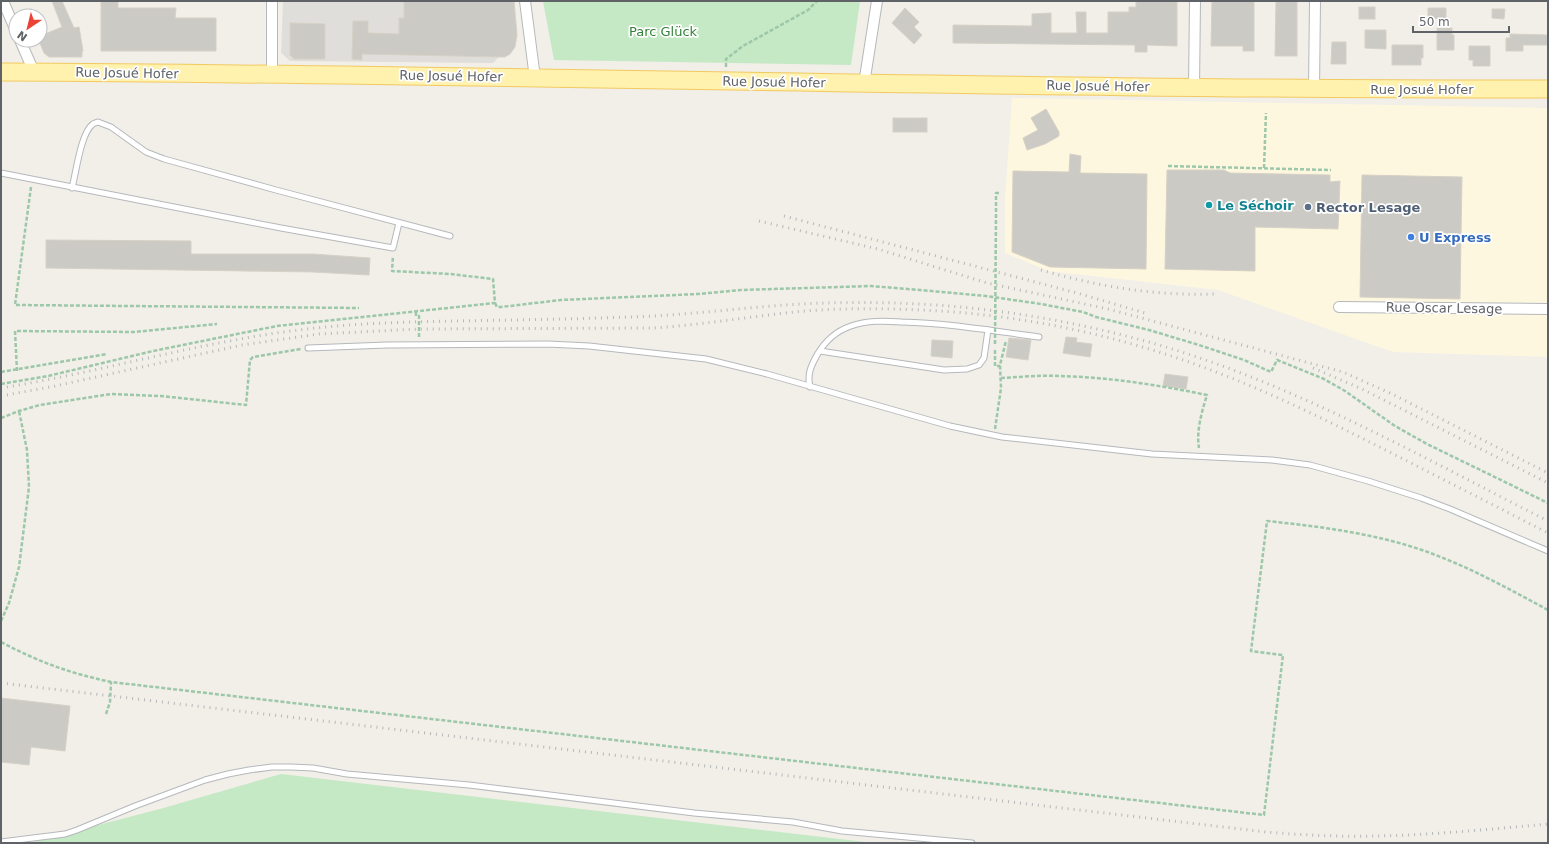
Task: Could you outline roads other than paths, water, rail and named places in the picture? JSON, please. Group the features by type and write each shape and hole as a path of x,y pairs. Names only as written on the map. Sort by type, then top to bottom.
{"main road":[{"name":"Rue Josué Hofer","path":"1,72 1194,88 1548,89"}],"street":[{"path":"3,1 8,13"},
{"path":"272,1 272,75"},
{"path":"525,1 535,78"},
{"path":"864,84 878,1"},
{"path":"1194,88 1195,1"},
{"path":"1314,1 1314,89"},
{"path":"24,48 34,72"},
{"name":"Rue Oscar Lesage","path":"1339,307 1548,309"}],"lane":[{"path":"72,188 82,145 87,131 92,124 98,122 110,127 146,152 164,159 450,236"},
{"path":"1,173 281,228 393,248 399,223"},
{"path":"810,387 808,380 811,366 820,351 832,336 852,325 869,322 922,322 1039,337"},
{"path":"820,351 944,370 967,369 979,365 984,358 988,330"},
{"path":"308,348 548,344 647,352 706,359 767,374 950,426 993,435 1045,443 1152,454 1290,462 1330,470 1421,498 1548,551"},
{"path":"1,842 65,834 168,793 228,774 272,767 291,767 313,768 347,774 469,785 694,813 793,822 842,831 972,843"}],"railway":[{"path":"784,216 1077,293 1145,313"},
{"path":"759,221 878,249 987,283 1108,309 1343,372 1392,394 1548,473"},
{"path":"1041,270 1106,286 1149,292 1216,294"},
{"path":"1,388 80,373 197,347 276,333 333,326 401,322 578,319 653,316 807,304 905,303 981,309 1055,320 1130,337 1185,353 1239,372 1344,417 1548,521"},
{"path":"1,396 55,386 242,345 319,334 419,329 653,328 794,312 842,309 889,309 959,312 996,316 1071,329 1145,348 1216,372 1316,415 1548,533"},
{"path":"1313,368 1362,389 1548,483"},
{"path":"1,683 1266,832 1334,836 1397,835 1462,832 1548,824"}],"place":[{"name":"Le Séchoir","path":"1209,205"},
{"name":"Rector Lesage","path":"1308,207"},
{"name":"U Express","path":"1411,237"}],"park label":[{"name":"Parc Glück","path":"663,31"}]}
